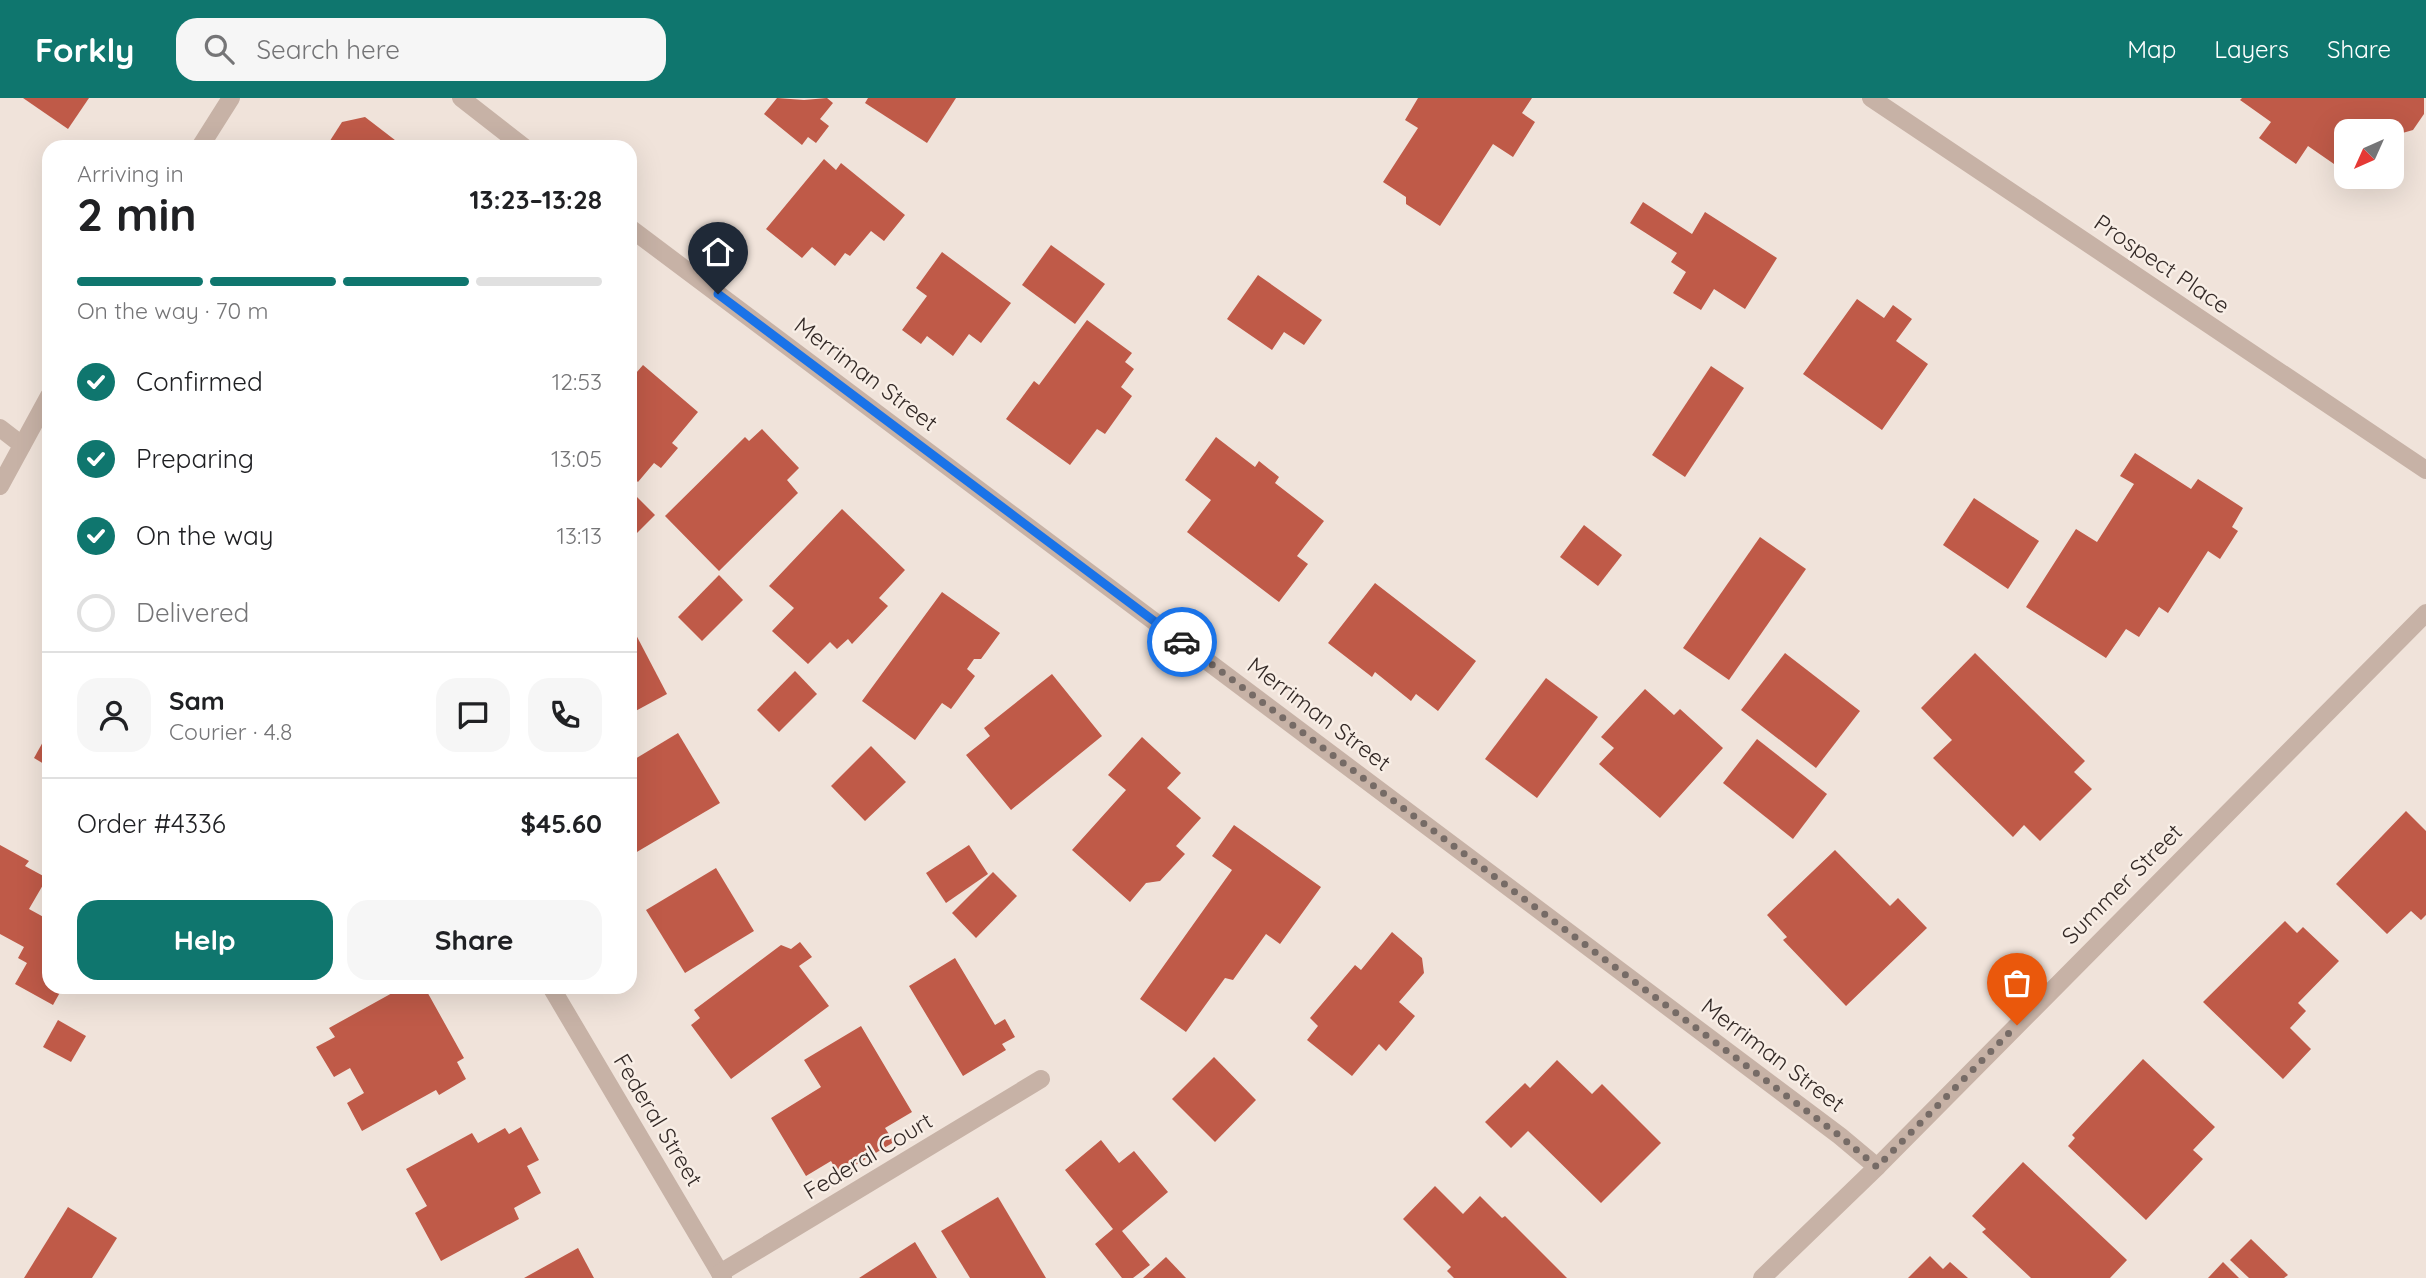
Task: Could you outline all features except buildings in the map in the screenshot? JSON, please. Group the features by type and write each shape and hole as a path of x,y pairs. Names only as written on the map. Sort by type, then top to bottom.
{"street":[{"path":"204,140 231,98"},
{"path":"461,98 515,140"},
{"name":"Prospect Place","path":"1871,98 2426,470"},
{"name":"Merriman Street","path":"637,233 1840,1136 1877,1167"},
{"path":"0,486 42,409"},
{"path":"0,428 23,445"},
{"name":"Summer Street","path":"1762,1278 1877,1167 2426,613"},
{"name":"Federal Street","path":"555,994 722,1276"},
{"name":"Federal Court","path":"722,1276 1041,1079"}],"way so far":[{"path":"1182,642 1840,1136 1877,1167 2017,1025"}],"route":[{"path":"718,294 1182,642"}]}
